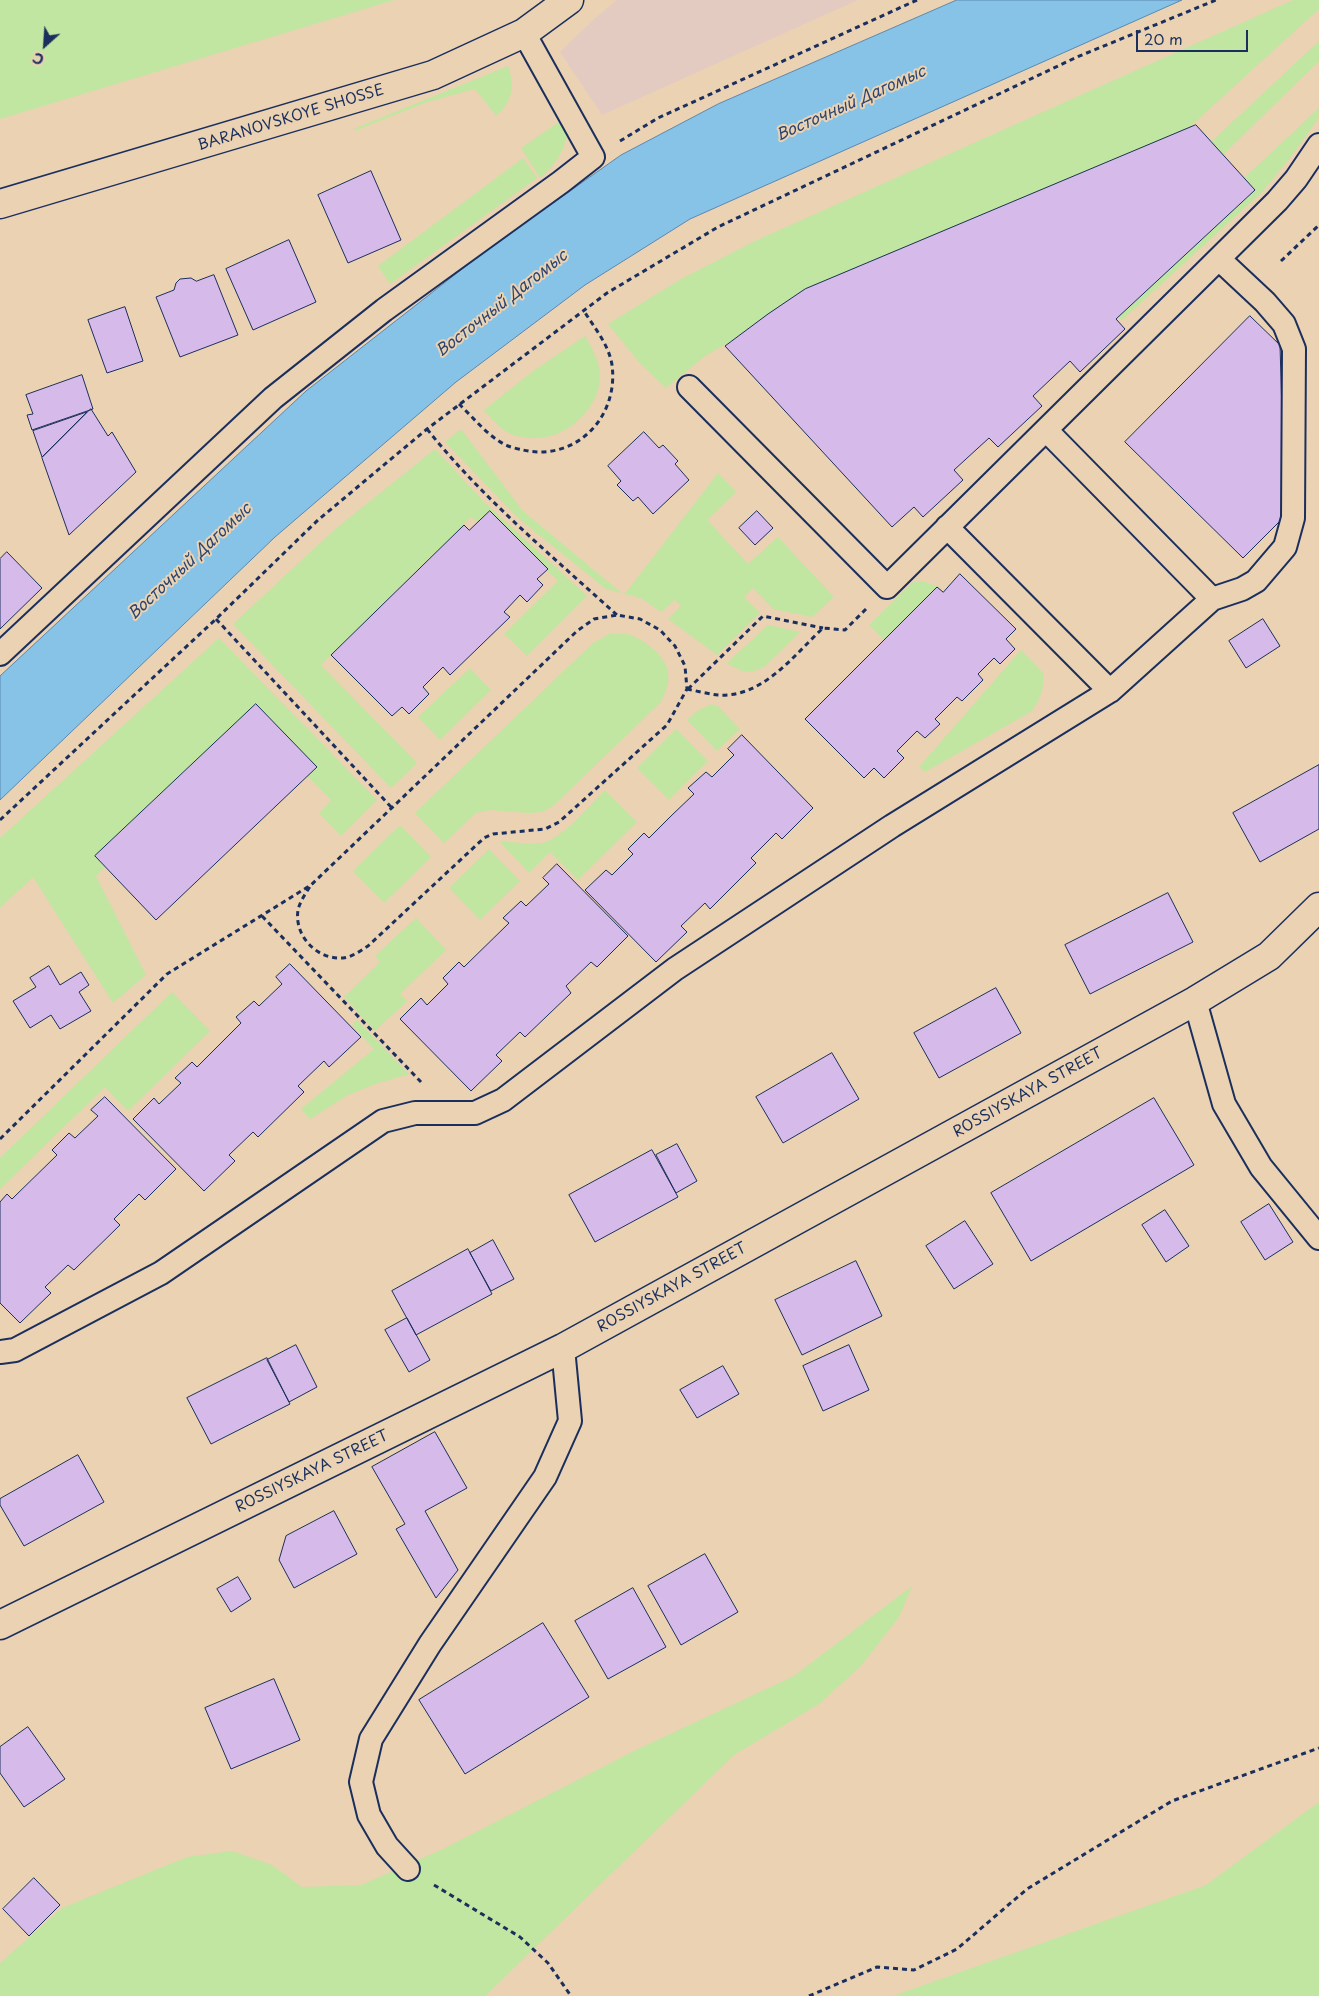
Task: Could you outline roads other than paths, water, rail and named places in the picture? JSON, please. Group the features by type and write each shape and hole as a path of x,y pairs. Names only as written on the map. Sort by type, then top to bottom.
{"street":[{"name":"BARANOVSKOYE SHOSSE","path":"0,204 433,75 524,33 569,0"},
{"name":"ROSSIYSKAYA STREET","path":"0,1625 563,1348 1195,1001 1269,956 1319,907"}],"lane":[{"path":"0,654 273,398 384,310 593,157 524,33"},
{"path":"690,387 887,587 1219,258 1296,179 1319,145"},
{"path":"0,1352 15,1350 160,1273 383,1120 415,1114 475,1113 504,1100 674,969 892,826 1110,691 1212,599 1242,589 1256,581 1285,547 1293,518 1294,349 1284,324 1265,302 1219,258"},
{"path":"1046,430 1212,599"},
{"path":"947,526 1110,691"},
{"path":"1195,1001 1224,1104 1261,1167 1319,1238"},
{"path":"408,1869 386,1846 369,1814 361,1782 371,1739 430,1644 545,1477 570,1421 563,1348"}],"water":[{"name":"Восточный Дагомыс","path":"957,0 1182,0 690,219 585,285 456,382 275,537 0,800 0,676 306,391 489,248 621,155 718,104"}]}
